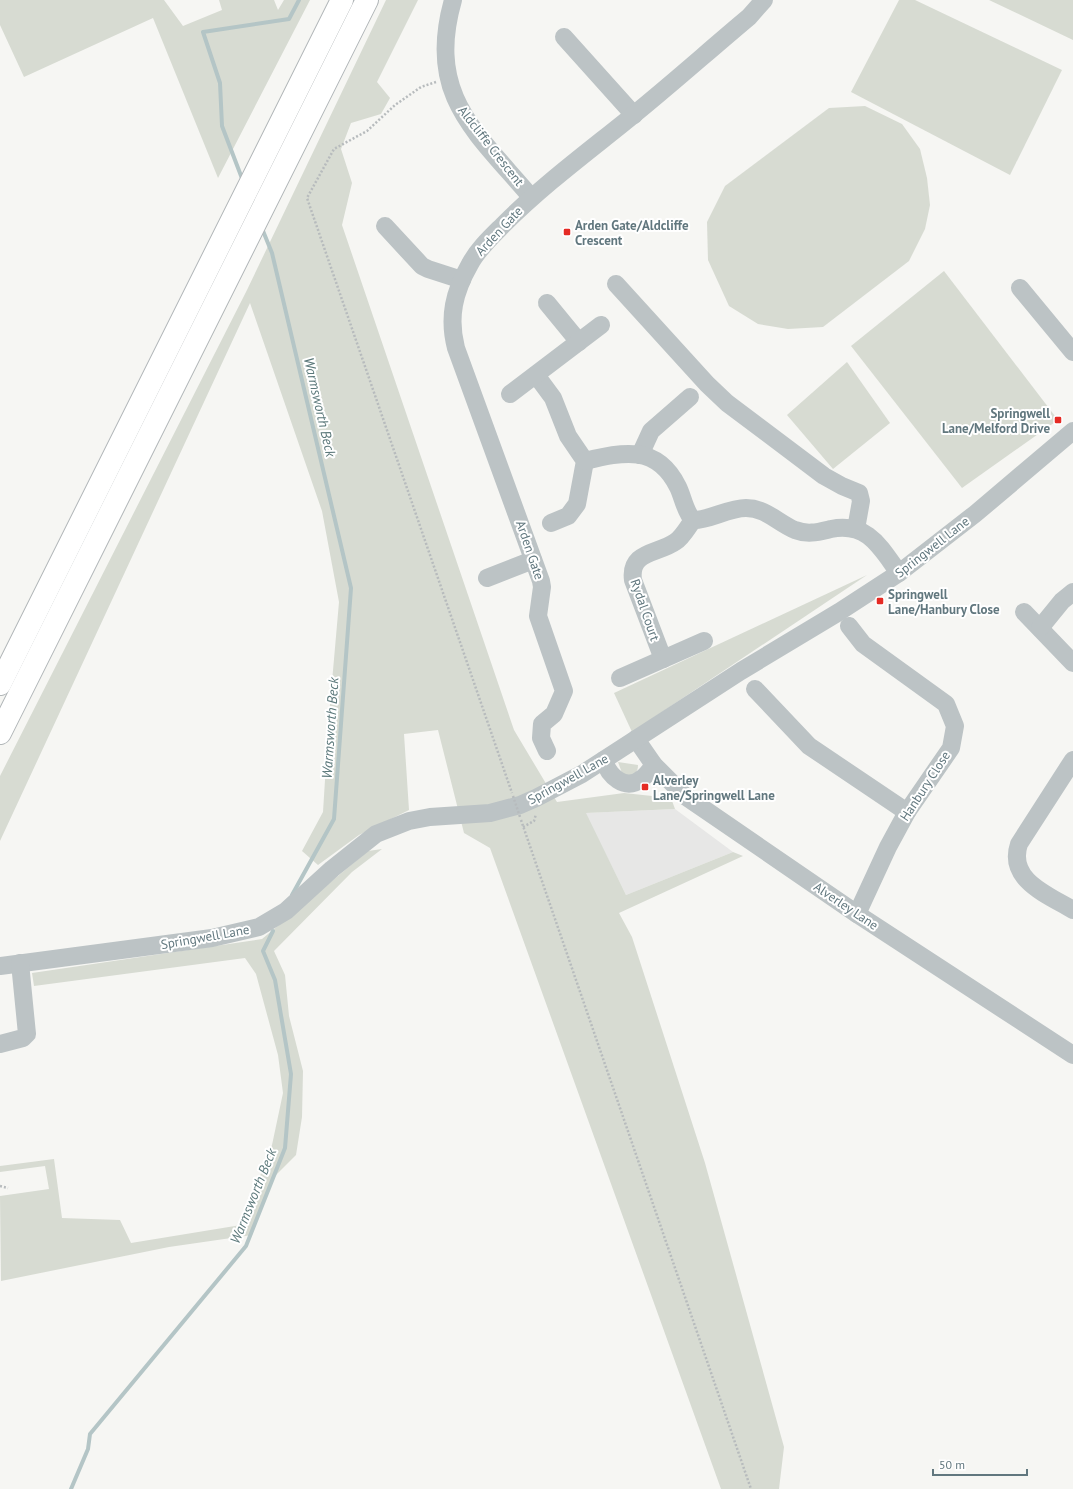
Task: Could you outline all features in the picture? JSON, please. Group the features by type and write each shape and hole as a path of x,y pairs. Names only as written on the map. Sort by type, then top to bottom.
{"highway":[{"path":"0,684 342,0"},
{"path":"0,733 367,0"}],"street":[{"name":"Aldcliffe Crescent","path":"453,0 445,38 448,78 453,94 464,116 531,197"},
{"name":"Arden Gate","path":"547,751 541,738 542,724 554,714 564,691 539,623 537,610 542,587 456,348 451,331 452,313 462,280 480,248 531,197 634,115 749,17 764,0"},
{"path":"564,37 634,115"},
{"path":"385,226 428,269 462,280"},
{"path":"616,284 707,384 727,403 824,476 859,493 861,500 856,529"},
{"path":"1020,288 1073,352"},
{"path":"547,304 579,342"},
{"path":"510,394 601,325"},
{"path":"536,375 553,398 568,436 584,461 577,504 568,516 550,523"},
{"path":"640,455 652,431 690,397"},
{"name":"Springwell Lane","path":"0,966 212,938 258,927 286,911 332,869 376,834 409,821 430,817 490,813 520,805 582,774 899,573 980,509 1073,431"},
{"path":"584,461 615,453 627,452 640,455 657,462 673,478 693,520 726,510 745,508 762,510 785,525 805,533 813,533 841,527 856,529 868,534 876,542 899,573"},
{"name":"Rydal Court","path":"663,659 634,580 633,568 639,557 676,542 693,520"},
{"path":"488,578 533,560"},
{"path":"1040,628 1062,601 1073,592"},
{"path":"1024,612 1073,663"},
{"name":"Hanbury Close","path":"849,626 862,644 946,704 952,715 955,726 951,748 907,812 888,847 857,914"},
{"name":"Rydal Court","path":"620,678 704,641"},
{"path":"755,689 809,746 907,812"},
{"name":"Alverley Lane","path":"636,739 654,765 685,796 857,914 1073,1055"},
{"path":"604,760 608,770 614,778 626,783 641,779 654,765"},
{"path":"1073,760 1019,844 1017,857 1019,868 1024,879 1073,910"},
{"path":"0,1044 23,1038 26,1034 20,963"}],"path":[{"path":"448,78 421,87 395,105 367,131 334,149 307,198 751,1489"},
{"path":"0,1186 8,1188"}],"shaded area":[{"path":"0,0 164,0 183,26 222,10 219,0 274,0 278,10 284,0 310,0 218,178 153,18 24,77 0,25"},
{"path":"386,0 418,0 377,82 390,98 381,114 351,123 341,149 352,183 342,225 514,730 557,802 624,793 671,798 675,809 586,813 626,895 733,852 743,856 619,913 632,937 705,1163 784,1447 779,1489 721,1489 490,848 464,833 438,730 404,734 409,810 359,835 318,865 302,851 323,812 329,716 339,602 322,511 250,303 0,841 0,776 246,292"},
{"path":"899,0 915,0 1062,70 1010,175 851,92"},
{"path":"989,0 1073,0 1073,40"},
{"path":"865,106 902,124 920,149 927,178 930,205 925,229 909,261 823,327 788,329 758,324 729,306 708,260 707,222 725,186 829,108"},
{"path":"944,271 1058,420 962,488 851,346"},
{"path":"847,362 890,423 833,469 787,415"},
{"path":"867,575 632,732 614,693"},
{"path":"618,762 638,765 637,771 628,776 622,773"},
{"path":"675,809 733,852 626,895 585,813"},
{"path":"382,849 352,872 274,951 285,975 289,1016 303,1071 302,1117 296,1155 272,1179 252,1235 169,1247 1,1281 0,1196 49,1189 45,1166 0,1172 0,1166 54,1159 62,1218 120,1220 131,1243 241,1225 272,1145 283,1093 278,1055 256,974 245,958 34,986 32,973 262,939 368,851"}],"waterway":[{"name":"Warmsworth Beck","path":"243,181 222,126 220,83 203,32 289,19 299,0"},
{"name":"Warmsworth Beck","path":"261,226 272,253 351,588 334,819 292,895"},
{"name":"Warmsworth Beck","path":"71,1489 88,1449 90,1434 246,1246 285,1148 291,1074 275,980 263,951 273,931"}],"place":[{"name":"Arden Gate/Aldcliffe Crescent","path":"567,232"},
{"name":"Springwell Lane/Melford Drive","path":"1058,420"},
{"name":"Springwell Lane/Hanbury Close","path":"880,601"},
{"name":"Alverley Lane/Springwell Lane","path":"645,787"}]}
